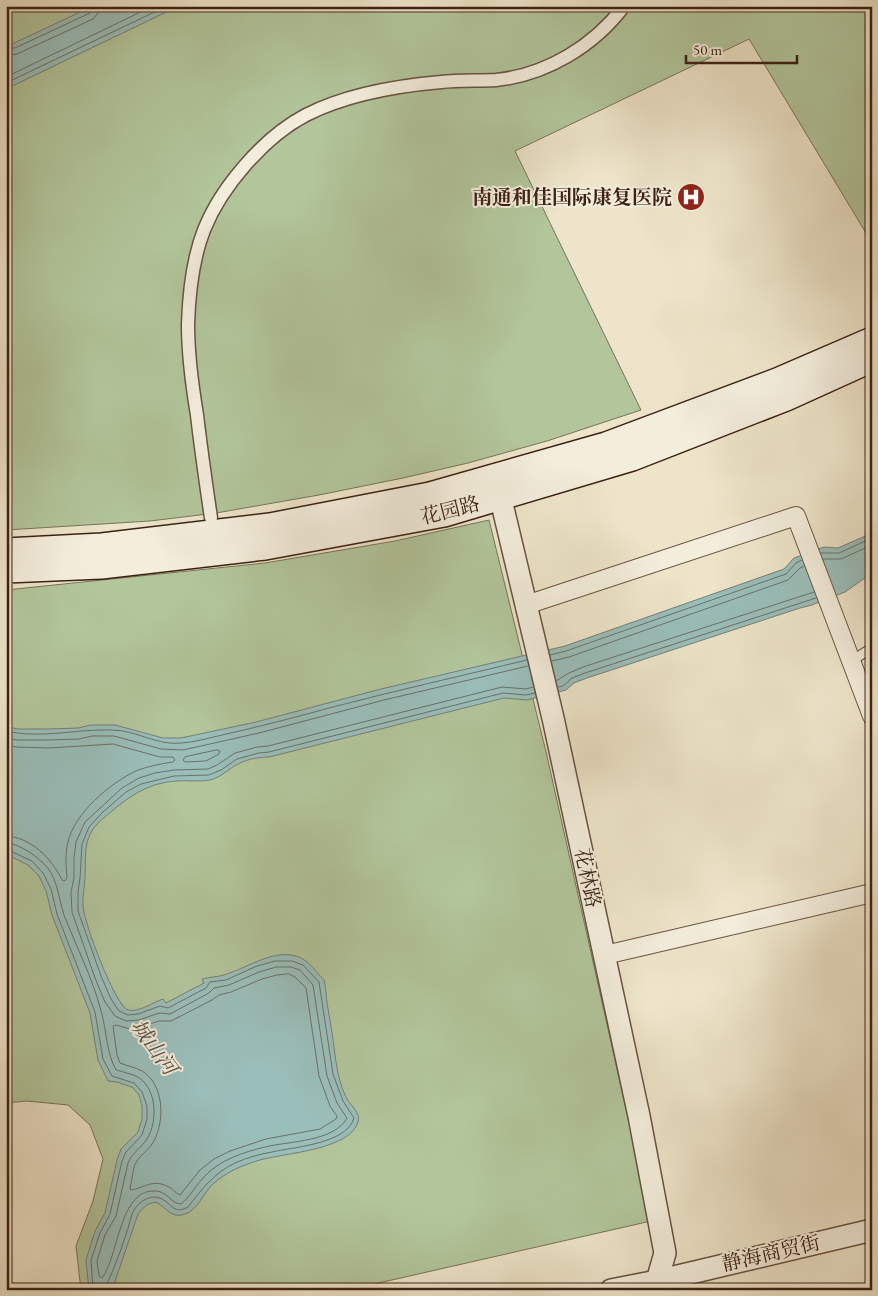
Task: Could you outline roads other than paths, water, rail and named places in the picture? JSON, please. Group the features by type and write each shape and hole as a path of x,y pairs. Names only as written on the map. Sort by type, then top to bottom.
{"main road":[{"name":"花园路","path":"6,570 101,566 265,547 444,514 498,487 777,381 872,340"},
{"name":"花园路","path":"6,550 102,546 270,526 430,495 498,487 632,458 786,398 872,359"}],"street":[{"path":"211,518 192,380 189,348 190,304 196,261 204,231 224,195 247,164 275,137 304,116 340,101 391,88 439,82 496,80 544,69 571,55 588,43 617,16 624,6"},
{"name":"花林路","path":"498,487 554,718 639,1116 665,1253 657,1285"},
{"path":"526,605 796,516 872,716"},
{"path":"605,955 872,893"},
{"name":"静海商贸街","path":"611,1290 657,1285 872,1230"}],"lane":[{"path":"851,661 872,648"}],"water":[{"path":"93,6 179,6 6,89 6,33 12,44"},
{"name":"城山河","path":"872,533 872,573 845,592 812,605 587,678 574,683 566,690 527,700 504,698 269,757 250,759 210,780 176,781 158,784 134,795 100,822 93,829 86,846 83,907 101,963 122,1005 132,1011 163,999 166,1003 204,983 202,979 224,975 275,956 296,956 306,961 324,980 339,1078 347,1099 359,1119 352,1131 343,1139 315,1149 260,1160 229,1172 210,1187 190,1212 178,1215 172,1214 158,1203 146,1206 138,1214 112,1290 89,1290 86,1260 95,1231 105,1213 121,1149 138,1132 142,1119 142,1106 139,1095 132,1087 108,1081 98,1060 90,1013 39,876 28,865 6,854 6,726 17,729 48,729 115,725 163,738 181,738 256,722 381,689 565,646 784,569 794,558 824,547 838,548"}],"place":[{"name":"南通和佳国际康复医院","path":"691,197"}]}
